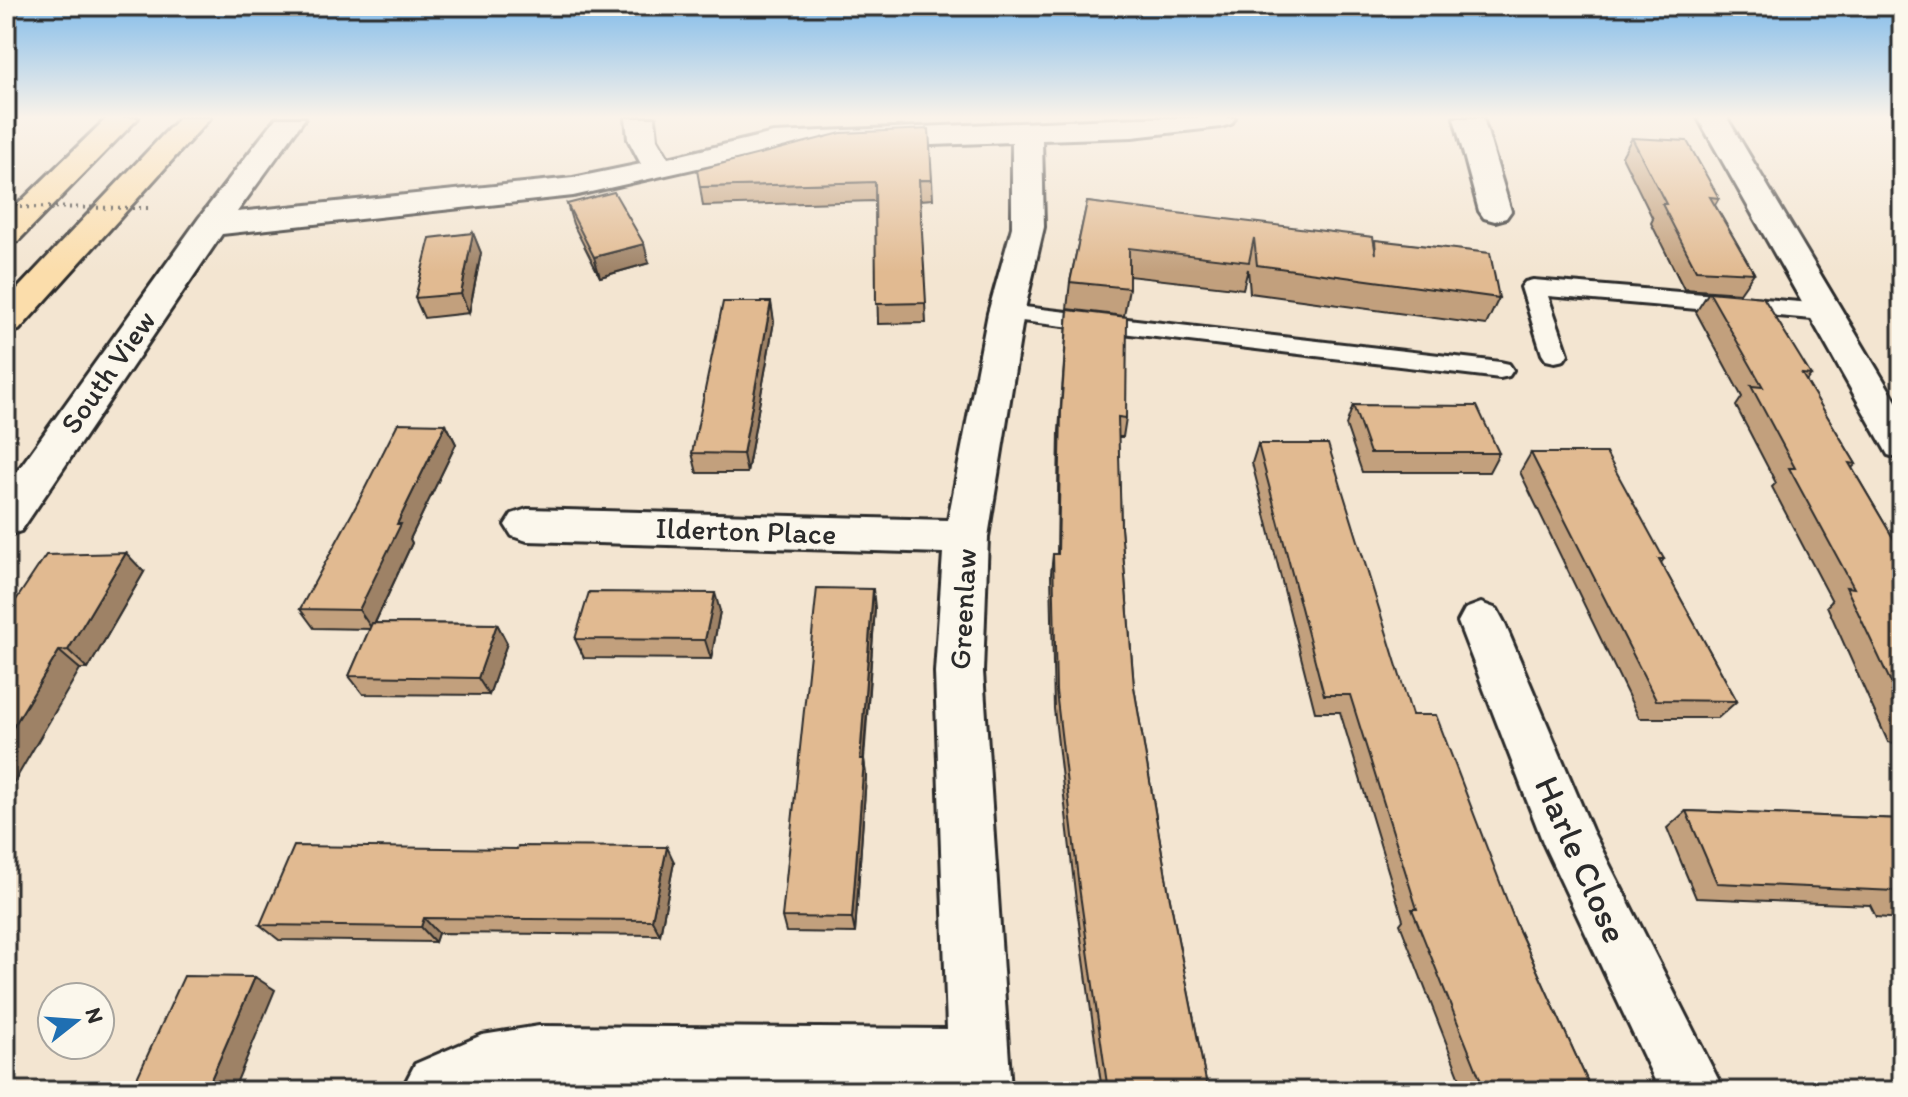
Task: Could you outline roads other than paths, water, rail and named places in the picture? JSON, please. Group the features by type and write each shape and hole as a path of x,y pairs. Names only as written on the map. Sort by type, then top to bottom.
{"highway":[{"path":"6,234 72,169"},
{"path":"6,322 148,169"}],"street":[{"name":"South View","path":"6,520 253,169"},
{"path":"211,225 573,187 660,169"},
{"name":"Greenlaw","path":"979,1075 959,672 966,537 1006,313 1028,227 1027,169"},
{"path":"1483,169 1495,211"},
{"path":"1742,169 1902,445"},
{"name":"Ilderton Place","path":"527,525 966,537"},
{"name":"Harle Close","path":"1481,622 1571,845 1693,1091"},
{"path":"432,1091 482,1066 539,1057 979,1075"}],"lane":[{"path":"1555,354 1533,287 1824,312"},
{"path":"1006,313 1500,370"}]}
